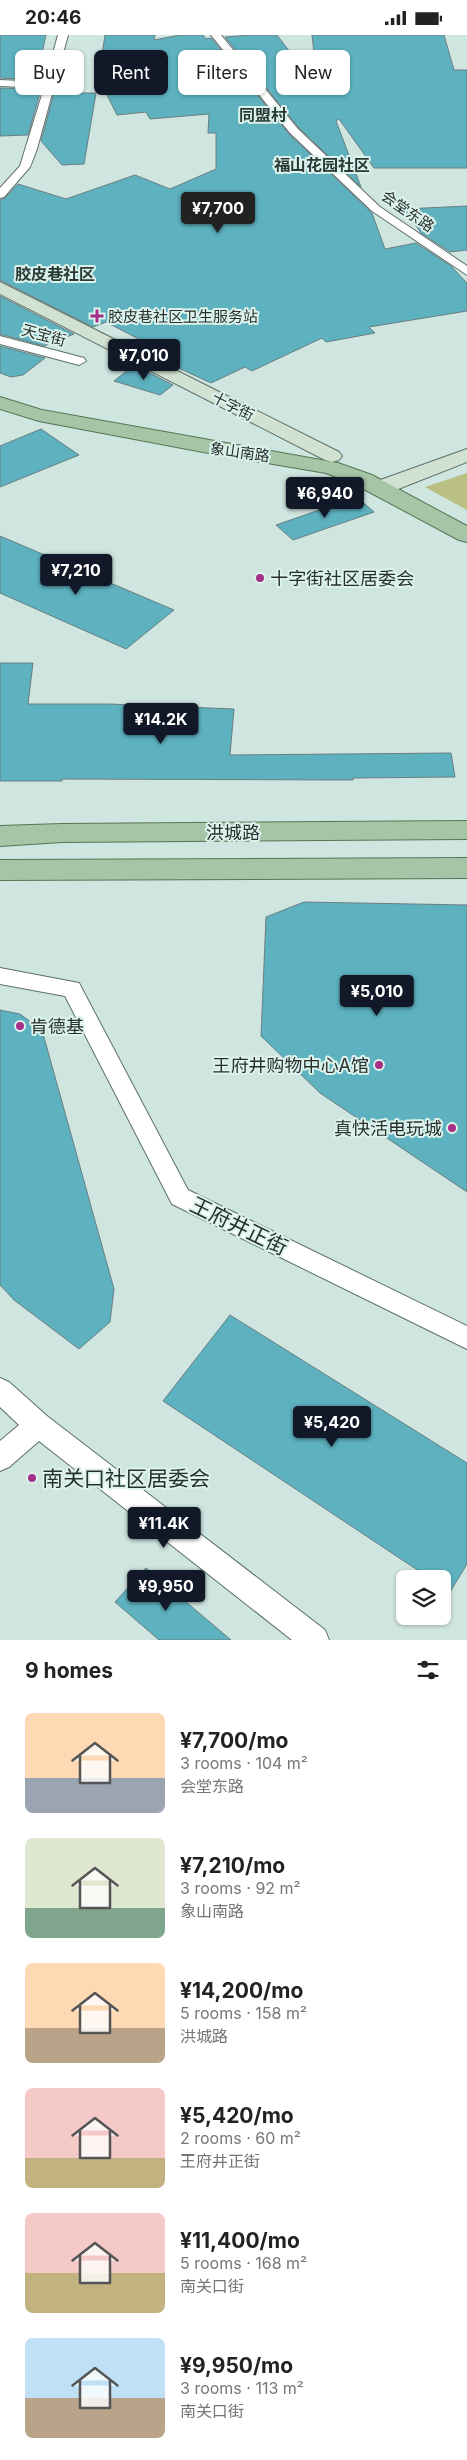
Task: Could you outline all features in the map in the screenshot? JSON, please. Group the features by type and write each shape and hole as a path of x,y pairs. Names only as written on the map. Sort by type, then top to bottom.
{"main road":[{"name":"象山南路","path":"0,394 47,407 207,439 332,456 378,470 398,488 467,535"},
{"name":"象山南路","path":"0,403 39,415 203,446 331,467 398,488 467,516"},
{"name":"洪城路","path":"0,836 62,833 462,829"},
{"name":"洪城路","path":"0,870 467,868"}],"street":[{"path":"58,50 63,35"},
{"name":"会堂东路","path":"216,35 294,131 376,209 467,271"},
{"path":"0,83 15,84"},
{"path":"0,195 25,167 32,149 46,95"},
{"name":"十字街","path":"0,287 332,456"},
{"name":"天宝街","path":"0,340 79,361"},
{"path":"398,488 467,455"},
{"path":"398,488 467,469"},
{"name":"王府井正街","path":"0,976 72,989 180,1197 467,1338"},
{"path":"0,1390 38,1425 315,1640"},
{"path":"0,1457 38,1425"}],"green space":[{"path":"467,473 467,510 425,487"}],"building":[{"path":"0,35 46,35 43,50 15,50 15,79 0,78"},
{"path":"105,35 155,35 154,40 180,35 203,35 206,39 211,38 221,50 178,50 178,95 257,95 289,134 372,213 385,249 416,243 451,266 467,283 467,311 369,327 375,333 326,342 322,338 252,371 245,367 211,383 148,354 156,348 106,322 93,327 0,280 0,200 5,198 18,184 66,199 135,175 170,189 216,169 216,133 208,133 209,114 150,119 146,112 117,115 107,95 168,95 168,50 103,50"},
{"path":"277,35 288,50 276,50 276,95 350,95 350,50 314,50 312,35 444,35 454,70 467,70 467,168 374,168 339,119 336,121 361,187 299,128 266,87 266,50 236,50 225,37"},
{"path":"0,88 15,88 15,95 39,95 28,135 0,136"},
{"path":"84,93 94,93 96,95 84,164 62,165 41,141 53,95 84,95"},
{"path":"467,206 467,250 450,252 421,233 404,209"},
{"path":"0,296 74,334 44,346 0,334"},
{"path":"0,346 45,358 23,375 11,377 0,373"},
{"path":"134,365 173,385 160,395 114,381"},
{"path":"41,429 79,455 0,487 0,446"},
{"path":"357,497 374,512 293,540 276,525"},
{"path":"0,536 174,610 126,649 0,593"},
{"path":"0,663 33,663 28,704 109,704 234,709 230,755 451,753 455,777 353,778 353,780 62,779 62,781 0,781"},
{"name":"王府井购物中心A馆","path":"304,902 467,905 467,1192 320,1093 261,1036 266,917"},
{"path":"0,1010 20,1014 42,1030 114,1289 110,1322 79,1349 14,1300 0,1285"},
{"path":"230,1315 467,1463 467,1564 451,1590 451,1570 417,1570 163,1401"},
{"path":"146,1568 231,1640 159,1640 115,1602"}],"place":[{"name":"胶皮巷社区卫生服务站","path":"97,316"},
{"name":"十字街社区居委会","path":"260,578"},
{"name":"肯德基","path":"20,1026"},
{"name":"王府井购物中心A馆","path":"379,1065"},
{"name":"真快活电玩城","path":"452,1128"},
{"name":"南关口社区居委会","path":"32,1478"}],"district":[{"name":"同盟村","path":"263,115"},
{"name":"福山花园社区","path":"322,165"},
{"name":"胶皮巷社区","path":"55,274"}]}
